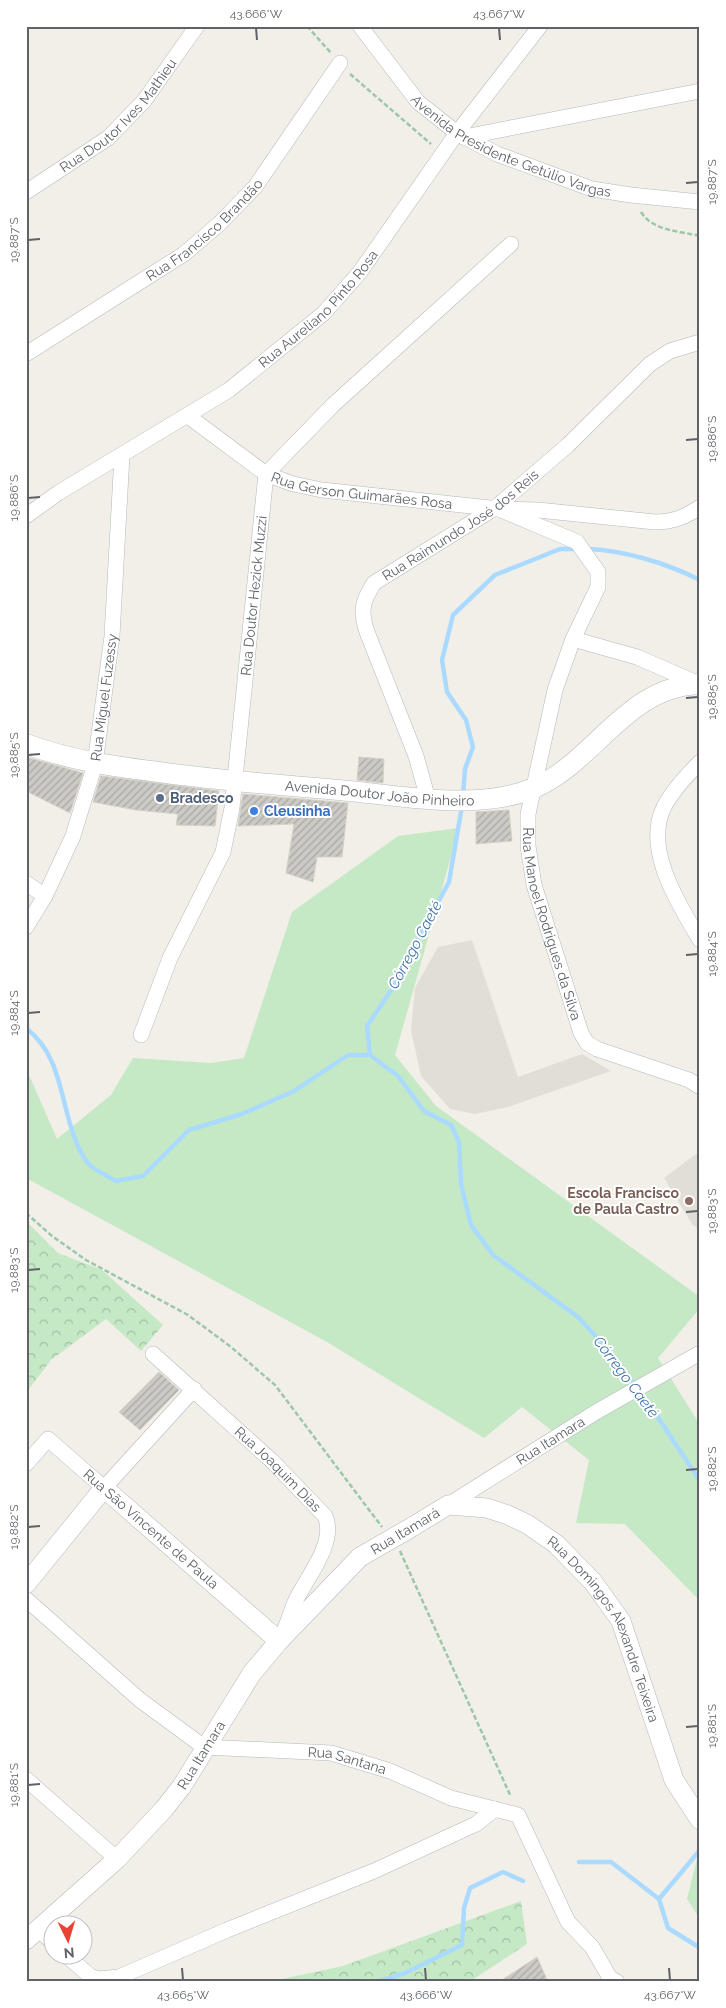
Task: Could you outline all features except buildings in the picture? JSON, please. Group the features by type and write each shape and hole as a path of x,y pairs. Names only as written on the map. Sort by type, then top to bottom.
{"main road":[{"name":"Avenida Doutor João Pinheiro","path":"26,744 53,754 95,764 235,782 431,799 476,800 509,796 534,788 579,757 623,716 651,697 674,687 699,684"}],"street":[{"name":"Rua Doutor Ives Mathieu","path":"26,192 108,138 144,101 197,26"},
{"name":"Avenida Presidente Getúlio Vargas","path":"360,26 418,102 461,135 497,154 592,188 631,195 700,202"},
{"name":"Rua Aureliano Pinto Rosa","path":"26,516 58,493 229,390 324,313 360,272 443,154 461,135 540,26"},
{"name":"Rua Francisco Brandão","path":"26,354 184,254 220,224 255,187 340,63"},
{"path":"461,135 700,91"},
{"path":"266,474 333,405 512,244"},
{"name":"Rua Raimundo José dos Reis","path":"431,799 362,617 365,598 374,583 497,509 568,445 650,364 670,351 700,342"},
{"name":"Rua Gerson Guimarães Rosa","path":"188,416 266,474 293,484 322,490 497,509 538,510 655,522 669,522 686,516 700,507"},
{"name":"Rua Miguel Fuzessy","path":"26,927 44,896 73,836 95,764 112,636 122,455"},
{"name":"Rua Doutor Hezick Muzzi","path":"141,1035 170,958 223,852 235,782 266,474"},
{"name":"Rua Manoel Rodrigues da Silva","path":"497,509 580,544 598,572 598,587 573,639 555,690 528,814 528,846 534,885 581,1034 587,1043 597,1049 689,1080 700,1086"},
{"path":"573,639 637,657 699,684"},
{"path":"700,762 663,809 658,845 665,874 700,940"},
{"path":"26,883 44,896"},
{"name":"Rua Itamara","path":"448,1504 596,1412 700,1353"},
{"name":"Rua Joaquim Dias","path":"153,1354 272,1461 316,1507 328,1523 319,1559 296,1601 281,1640"},
{"path":"26,1584 104,1488 194,1389"},
{"name":"Rua São Vincente de Paula","path":"26,1464 48,1439 281,1640"},
{"name":"Rua Itamará","path":"360,1557 448,1504"},
{"name":"Rua Domingos Alexandre Teixeira","path":"448,1504 487,1508 527,1524 556,1544 593,1582 621,1621 674,1780 699,1820"},
{"name":"Rua Itamara","path":"39,1937 164,1810 182,1786 204,1747 244,1685 281,1640 360,1557"},
{"path":"26,1598 140,1700 204,1747"},
{"name":"Rua Santana","path":"204,1747 331,1753 390,1771 451,1798 518,1814 568,1922 592,1947 610,1978 617,1982"},
{"path":"26,1779 117,1859"},
{"path":"78,1966 90,1976 99,1979 119,1977 227,1930 374,1871 476,1824 496,1809"}],"path":[{"path":"307,26 366,89 443,154"},
{"path":"631,195 647,221 662,228 700,236"}],"shaded area":[{"path":"472,940 518,1077 582,1054 611,1071 508,1107 475,1114 450,1109 421,1076 411,1030 415,988 438,947"},
{"name":"Escola Francisco de Paula Castro","path":"700,1151 700,1231 692,1224 664,1178"}],"green space":[{"path":"459,828 395,1055 436,1106 700,1297 700,1308 658,1358 700,1425 700,1601 625,1524 576,1523 589,1460 522,1407 484,1438 327,1342 26,1178 26,1068 57,1139 111,1095 133,1058 211,1063 244,1058 292,912 398,836"},
{"path":"26,1221 58,1253 102,1270 163,1325 141,1351 106,1319 51,1360 26,1393"},
{"path":"700,1858 700,1919 687,1899 697,1859"},
{"path":"521,1901 527,1944 469,1982 268,1982 343,1966"}],"waterway":[{"name":"Córrego Caeté","path":"463,796 465,769 473,747 466,720 447,692 442,660 453,615 495,575 560,549 579,549"},
{"name":"Córrego Caeté","path":"586,549 644,558 700,580"},
{"name":"Córrego Caeté","path":"462,806 449,882 413,948 404,971 367,1026 370,1055 398,1076 424,1111 451,1125 459,1142 461,1184 471,1225 493,1255 578,1317 611,1353 653,1410 700,1481"},
{"path":"26,1028 40,1042 50,1057 57,1074 71,1128 87,1162 116,1181 143,1176 189,1130 242,1114 294,1091 348,1055 370,1055"},
{"name":"Córrego Caeté","path":"700,1850 659,1899 668,1928 700,1948"},
{"path":"579,1862 611,1862 659,1899"},
{"path":"377,1982 405,1973 462,1945 464,1908 470,1888 503,1872 523,1881"}],"place":[{"name":"Bradesco","path":"160,798"},
{"name":"Cleusinha","path":"254,811"},
{"name":"Escola Francisco de Paula Castro","path":"689,1201"}]}
